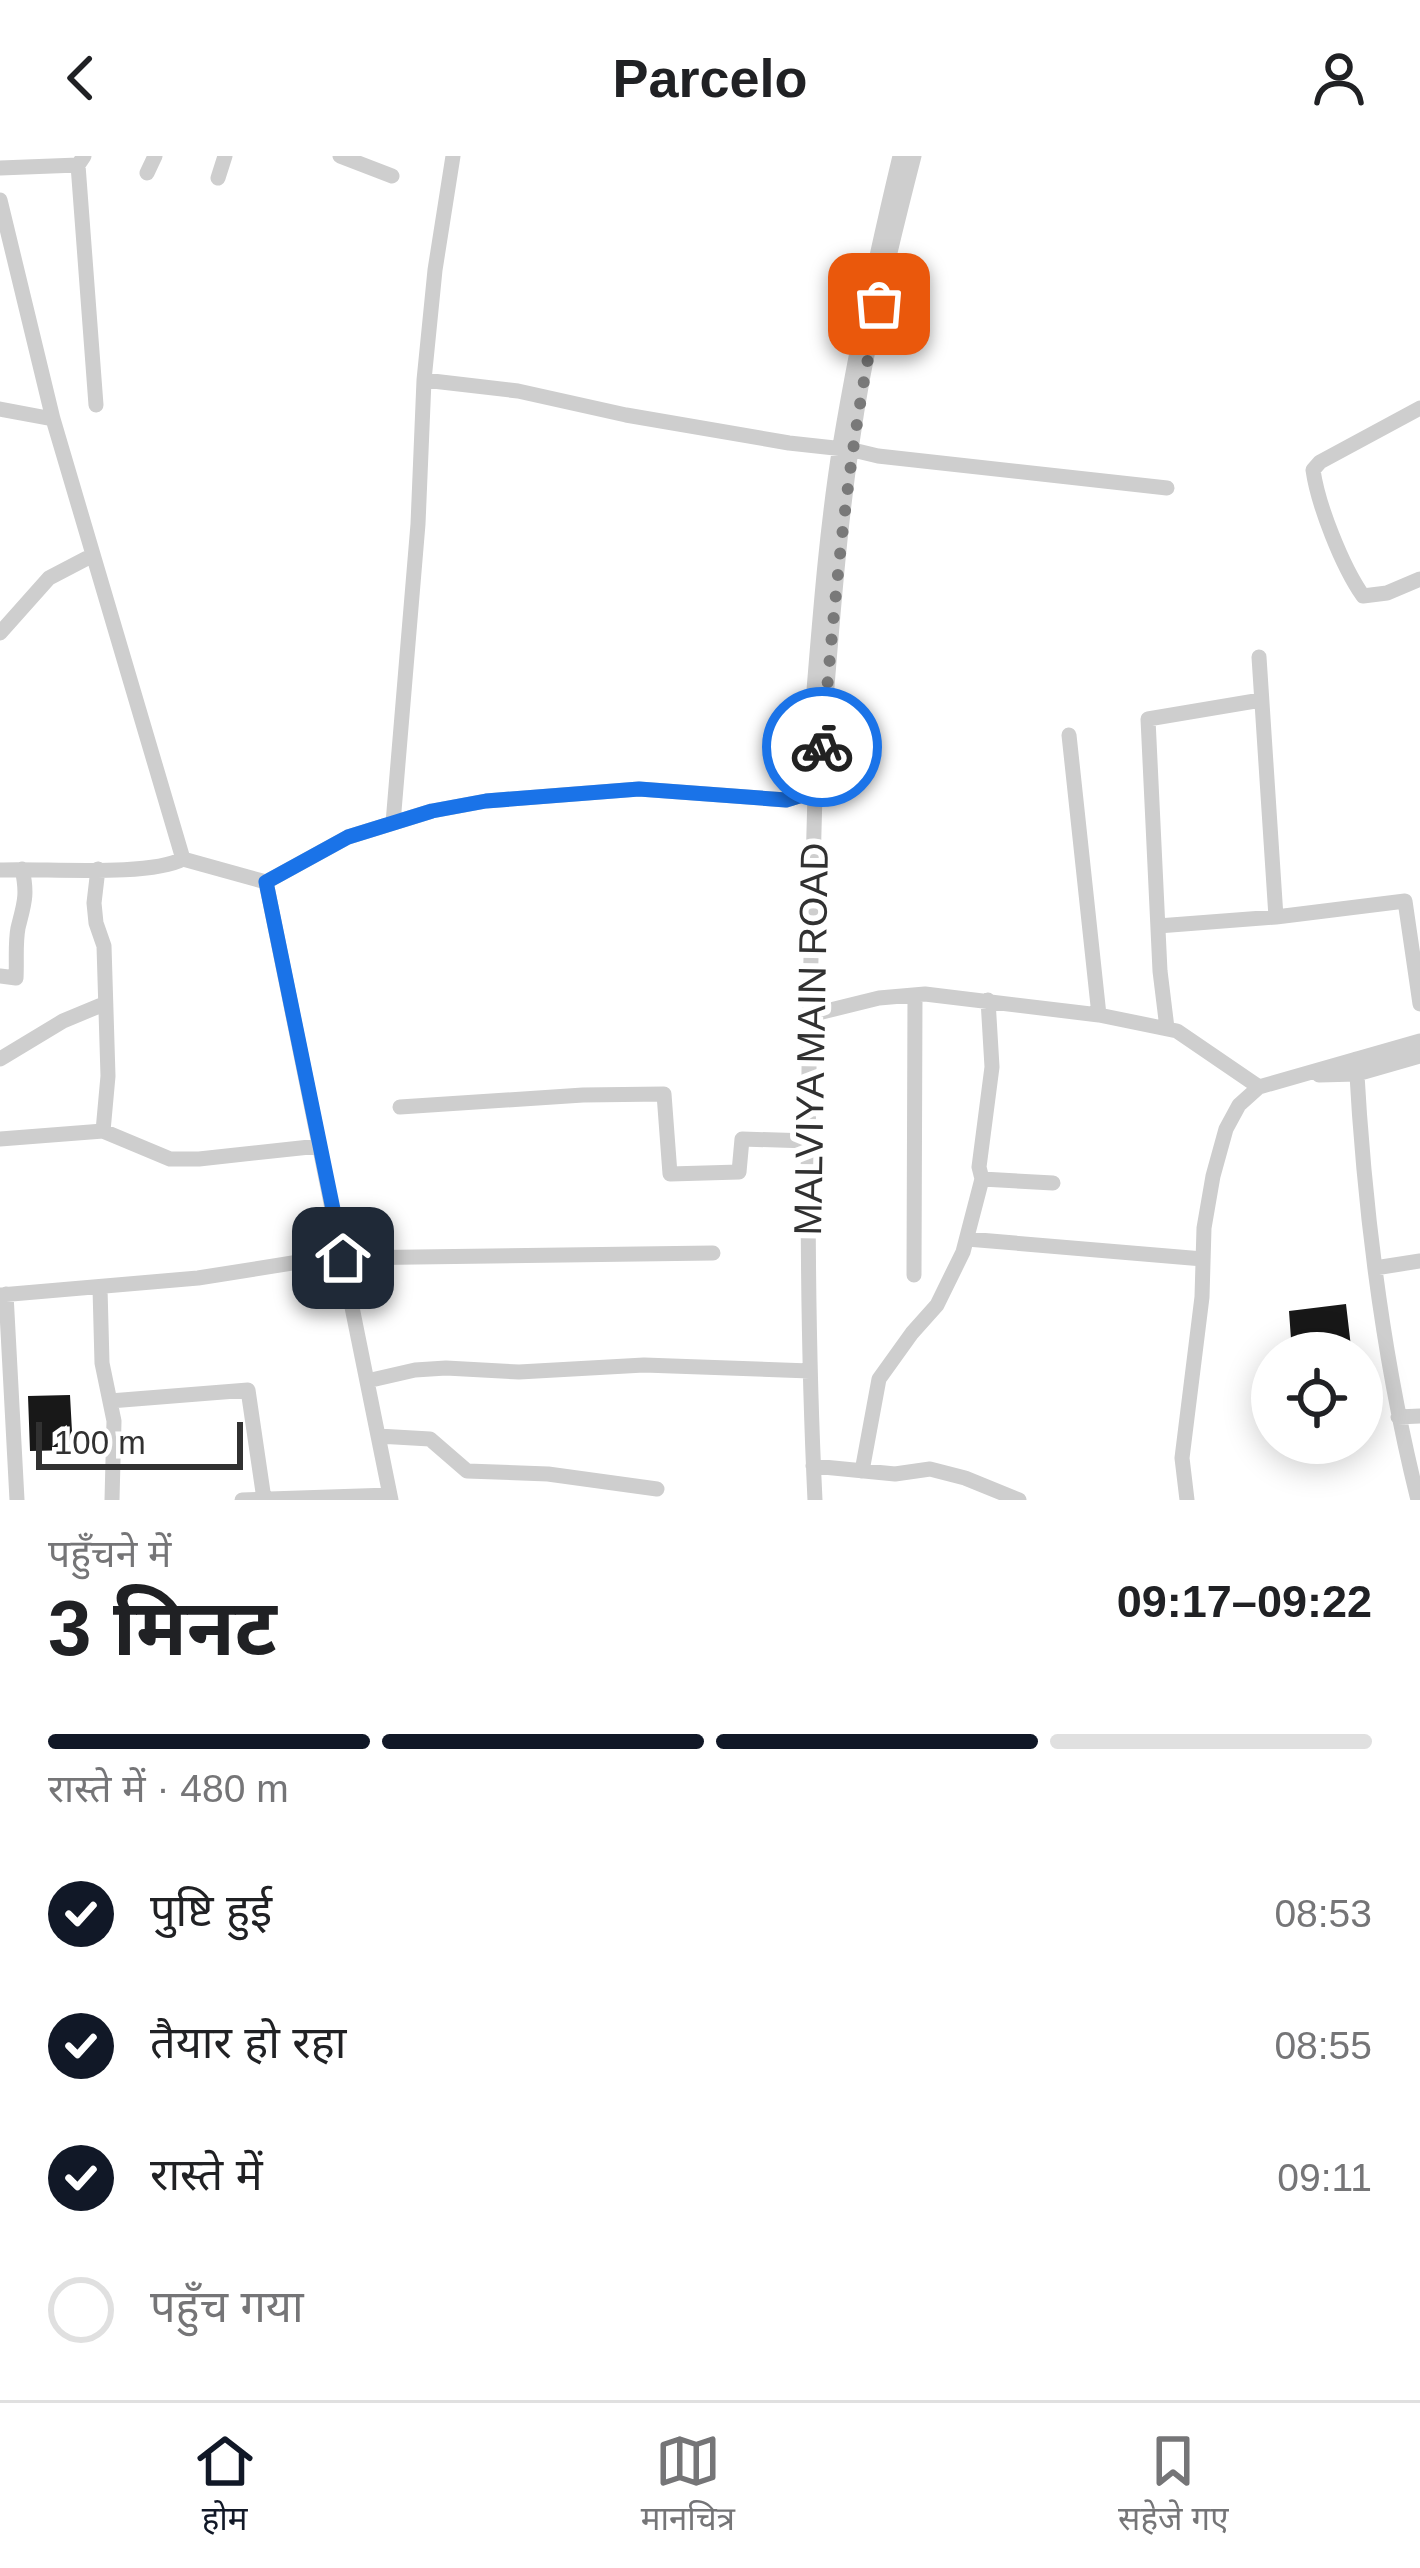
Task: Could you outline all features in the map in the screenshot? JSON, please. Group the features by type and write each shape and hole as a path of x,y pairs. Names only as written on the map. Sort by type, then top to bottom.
{"street":[{"path":"147,173 155,156"},
{"path":"218,178 225,156"},
{"path":"340,156 392,176"},
{"path":"393,823 418,524 424,380 453,156"},
{"path":"846,449 862,383 900,156"},
{"path":"891,224 914,156"},
{"path":"0,168 81,161 96,404"},
{"path":"0,200 53,419 183,859"},
{"path":"424,380 518,391 626,415 878,456 1167,488"},
{"path":"1420,408 1313,470 1316,491 1363,596 1387,593 1420,579"},
{"path":"0,409 53,419"},
{"name":"MALVIYA MAIN ROAD","path":"815,1500 807,1197 816,758 809,749 838,555 846,449"},
{"path":"0,633 49,578 93,554"},
{"path":"1259,657 1276,917"},
{"path":"1167,1028 1148,719 1261,700"},
{"path":"1069,734 1099,1015"},
{"path":"0,870 172,865 183,859 266,882 348,837 432,811 486,801 639,789 786,800 815,791"},
{"path":"0,976 16,978 17,931 27,889 22,869"},
{"path":"98,869 94,903 104,946 108,1076 103,1131"},
{"path":"242,1500 390,1498 266,882"},
{"path":"1158,926 1405,901 1420,1004"},
{"path":"914,995 914,1275"},
{"path":"810,1015 879,998 914,995 1099,1015 1177,1031 1259,1087"},
{"path":"862,1471 879,1379 937,1305 967,1239 982,1179 992,1066 988,1000"},
{"path":"0,1059 63,1021 104,1004"},
{"path":"1356,1066 1420,1041"},
{"path":"1187,1500 1182,1457 1202,1297 1204,1228 1226,1129 1239,1105 1259,1087 1292,1076 1420,1056"},
{"path":"1356,1066 1376,1268 1398,1417 1418,1500"},
{"path":"400,1107 664,1094 670,1174 739,1172 742,1139 809,1141"},
{"path":"0,1139 103,1131 170,1159 319,1146"},
{"path":"982,1179 1053,1184"},
{"path":"967,1239 1203,1259"},
{"path":"17,1500 3,1294 100,1288 343,1258 713,1252"},
{"path":"1376,1268 1420,1261"},
{"path":"100,1288 102,1363 114,1421 112,1500"},
{"path":"367,1381 446,1368 810,1370"},
{"path":"110,1401 248,1390 264,1499"},
{"path":"1398,1417 1420,1416"},
{"path":"378,1436 430,1439 467,1471 548,1474 657,1489"},
{"path":"813,1466 895,1474 930,1469 1019,1500"}],"building":[{"path":"1346,1304 1349,1332 1290,1332 1289,1311"},
{"path":"70,1395 73,1450 30,1451 28,1396"}],"way so far":[{"path":"822,747 838,555 862,383 879,304"}],"route":[{"path":"343,1258 266,882 348,837 432,811 486,801 639,789 786,800 815,791 816,758 822,747"}]}
